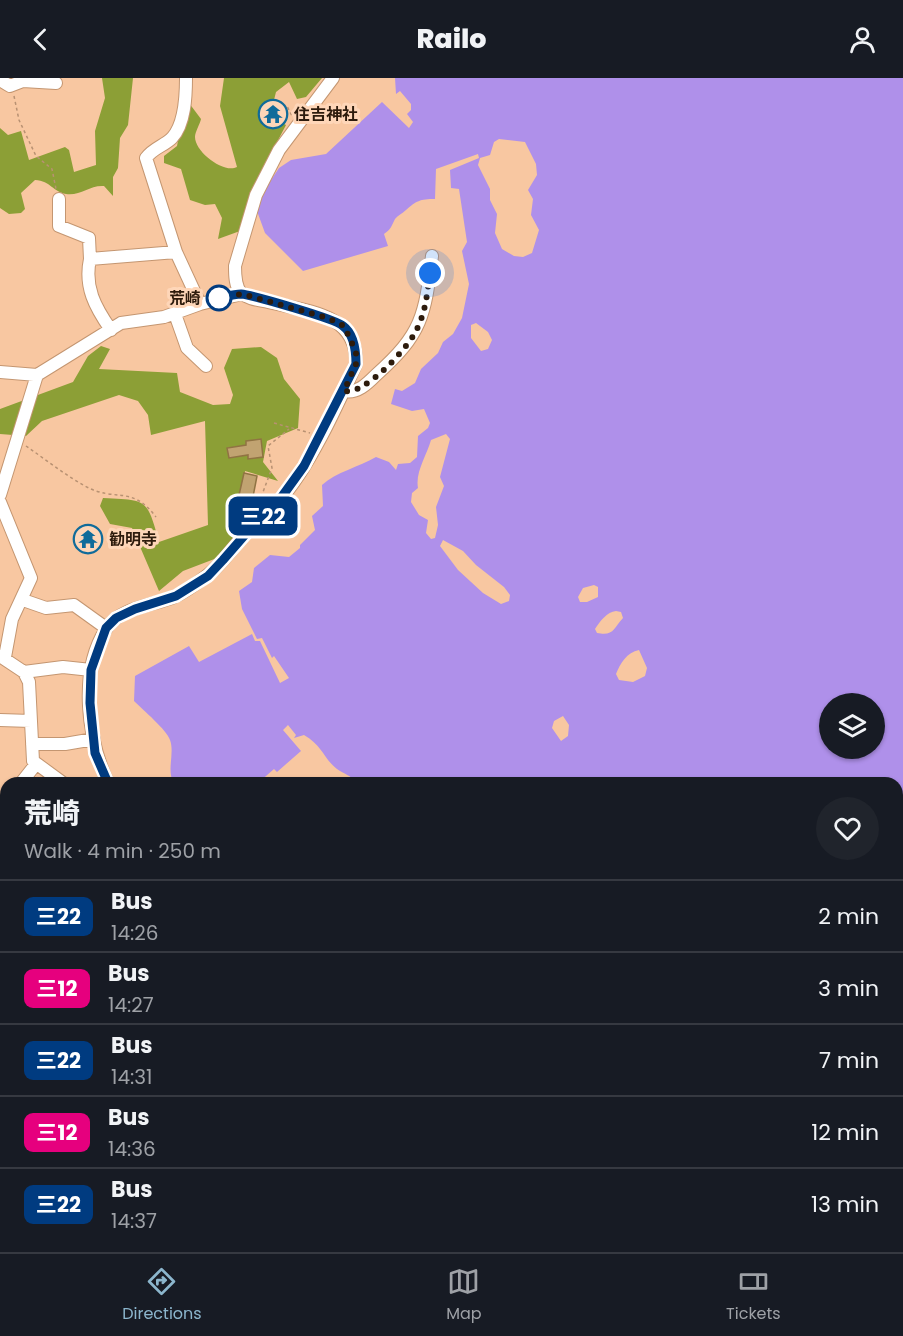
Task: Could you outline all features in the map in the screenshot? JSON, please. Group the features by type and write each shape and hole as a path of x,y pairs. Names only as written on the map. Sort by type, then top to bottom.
{"street":[{"path":"186,78 186,99 172,138 152,150 146,158 176,252 201,304"},
{"path":"242,294 237,287 235,266 256,195 279,150 333,78"},
{"path":"5,83 23,81 56,83"},
{"path":"59,199 59,226 89,238 90,259 87,273 90,292 97,311 111,330"},
{"path":"90,259 176,252"},
{"path":"344,391 363,387 402,352 416,332 426,305 432,256"},
{"path":"0,372 37,375 122,323 175,314 201,304 242,294 328,318 344,326 356,352 356,364 344,391 304,466 278,502 258,520 208,576 176,596 116,618 106,628 91,670 90,703 95,753 105,777"},
{"path":"175,314 187,348 207,366"},
{"path":"0,495 15,439 37,375"},
{"path":"0,502 31,578 23,600 12,619 2,656 24,672 29,682 36,764 54,777"},
{"path":"23,600 46,608 74,605 106,628"},
{"path":"24,672 63,667 91,670"},
{"path":"0,720 32,721"},
{"path":"33,744 65,744 94,739"},
{"path":"26,777 36,764"}],"path":[{"path":"5,83 36,156 52,169 59,199"},
{"path":"271,101 287,105 296,125"},
{"path":"274,423 286,424 289,429"},
{"path":"258,520 256,506 272,468 268,446 289,429 320,434"},
{"path":"15,439 86,487 102,493 142,500 156,517"}],"green space":[{"path":"102,78 133,78 128,125 120,138 118,168 113,177 113,196 104,186 66,194 45,182 35,180 21,193 25,209 21,213 9,214 0,208 0,128 8,135 21,131 29,160 65,147 69,150 74,172 96,165 95,131 105,98"},
{"path":"224,78 322,78 306,97 297,99 289,82 276,92 270,116 286,125 253,188 240,231 218,239 222,218 215,204 205,205 190,200 181,169 164,163 164,156 177,146 186,99 201,119 195,137 200,149 218,165 237,167 220,106"},
{"path":"101,346 110,349 99,369 177,373 180,392 213,405 230,404 233,395 224,368 232,349 261,347 277,358 284,379 300,399 298,428 267,441 263,462 278,481 245,471 242,509 235,536 217,558 183,571 159,591 132,528 110,524 100,506 103,498 137,501 148,510 152,517 159,542 208,525 205,421 151,435 148,415 138,401 119,395 42,421 26,436 0,434 0,409 73,382 88,356"}],"shaded area":[{"path":"395,78 903,78 903,777 351,777 332,765 310,739 304,735 294,738 296,735 288,725 283,730 301,751 277,772 274,769 265,777 172,777 170,740 160,726 134,701 135,676 189,646 199,662 252,634 255,641 260,641 280,683 289,678 274,656 272,658 262,638 257,639 242,609 239,591 252,582 254,568 270,555 289,557 315,530 312,516 323,506 322,485 341,473 376,457 389,462 396,470 398,464 410,463 417,457 418,436 428,428 430,423 424,409 412,411 391,404 395,389 402,391 415,383 421,369 438,353 443,342 453,334 462,318 469,284 462,251 467,242 459,189 451,188 450,170 479,158 478,154 436,169 435,199 422,200 396,218 384,234 388,246 303,271 265,233 257,211 265,189 279,168 291,160 326,154 382,102 409,128 413,122 407,114 411,110 411,104 400,91 396,94","holes":["499,139 525,142 536,164 537,175 528,190 533,199 531,215 539,230 532,253 523,257 514,256 502,249 495,233 497,214 490,200 490,189 478,165 480,158 490,155 494,142","476,323 488,332 492,340 488,349 481,351 471,338 471,325","446,434 450,439 440,477 444,486 436,507 438,525 435,538 431,539 426,533 428,520 419,515 411,502 412,493 418,488 420,470 431,440","594,585 598,587 598,597 587,602 580,602 578,597 583,588","621,612 623,618 615,628 607,633 597,633 595,629 601,620 610,613","639,650 647,668 645,676 633,682 619,680 616,674 624,659","563,716 569,725 568,736 561,741 552,728 554,721"]}],"pier":[{"path":"443,540 463,551 476,565 504,587 510,595 509,601 501,604 483,593 458,570 440,546"}],"building":[{"path":"261,439 263,457 248,459 248,455 229,458 227,448 246,445 246,441"},
{"path":"244,473 257,476 251,507 237,504"}],"bus line":[{"name":"三22","path":"105,777 95,753 90,703 91,670 106,628 116,618 135,609 176,596 208,576 258,520 278,502 304,466 356,364 356,352 351,337 344,326 328,318 242,294 213,299"}],"place":[{"name":"住吉神社","path":"273,114"},
{"name":"荒崎","path":"219,298"},
{"name":"勧明寺","path":"88,539"}],"route":[{"path":"219,298 213,299 242,294 328,318 344,326 356,352 356,364 344,391 348,392 363,387 402,352 416,332 426,305 430,273"}]}
